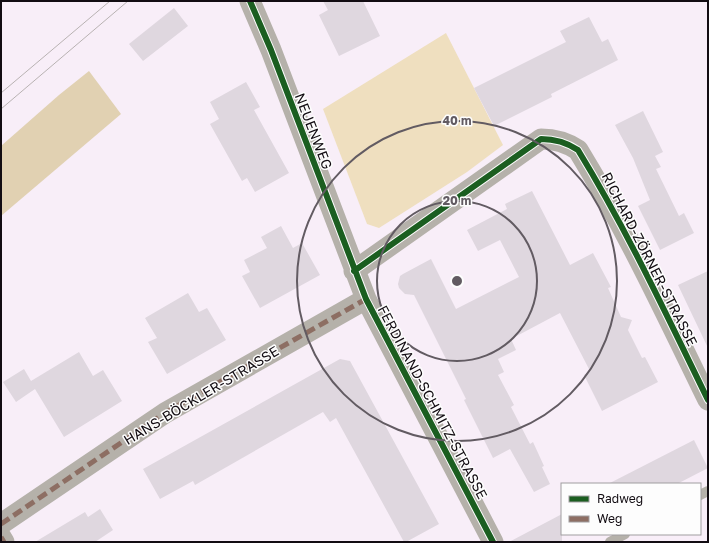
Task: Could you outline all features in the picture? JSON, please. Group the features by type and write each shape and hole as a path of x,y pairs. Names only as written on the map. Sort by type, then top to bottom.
{"street":[{"name":"NEUENWEG","path":"250,1 279,71 354,271"},
{"name":"RICHARD-ZÖRNER-STRASSE","path":"354,271 541,140 558,140 569,144 578,150 590,169 653,288 708,400"},
{"name":"FERDINAND-SCHMITZ-STRASSE","path":"354,271 366,299 493,542"},
{"name":"HANS-BÖCKLER-STRASSE","path":"1,524 165,413 366,299"},
{"path":"1,537 4,542"}],"lane":[{"path":"610,542 623,535"}],"shaded area":[{"path":"446,33 503,145 467,172 379,228 367,224 323,109"},
{"path":"89,71 121,114 1,216 1,146"}],"building":[{"path":"323,1 363,1 380,36 339,56 319,15 328,10"},
{"path":"174,8 188,26 143,61 129,44"},
{"path":"589,17 602,42 608,39 618,60 551,94 552,97 494,126 474,88 566,42 560,31"},
{"path":"246,82 260,107 254,110 289,173 255,192 247,178 242,181 210,124 219,119 210,102"},
{"path":"643,111 663,152 655,156 661,167 656,169 679,216 684,213 694,233 660,250 638,206 650,200 633,158 615,125"},
{"path":"532,191 570,265 593,253 611,287 608,288 621,317 632,320 628,330 642,358 645,357 658,382 602,411 584,375 590,371 560,313 511,339 516,350 498,359 504,372 498,375 514,405 511,407 530,444 533,442 550,484 534,492 510,449 493,458 464,400 466,399 414,295 405,294 399,288 398,284 400,276 431,259 456,309 519,277 500,240 478,251 467,230 507,209 505,204"},
{"path":"281,226 293,248 302,243 320,275 260,308 242,276 250,272 244,260 267,248 261,237"},
{"path":"708,271 708,348 678,285"},
{"path":"188,293 199,312 207,308 226,340 167,374 148,342 157,338 145,318"},
{"path":"79,352 93,376 103,370 122,401 64,437 35,389 16,402 3,382 24,369 31,381"},
{"path":"340,359 350,361 439,524 404,542 336,418 330,422 323,412 195,485 193,481 160,499 143,469"},
{"path":"694,440 708,468 679,483 610,483"},
{"path":"100,509 113,530 95,542 35,542 85,512 88,517"},
{"path":"561,515 562,542 509,542"}],"tram line":[{"path":"1,93 110,1"},
{"path":"1,109 128,1"}],"marked path":[{"path":"1,524 165,413 366,299"},
{"path":"1,537 4,542"}],"cycle path":[{"path":"250,1 271,50 366,299 493,542"},
{"path":"354,271 541,139 556,140 565,143 578,150 596,180 646,274 708,400"}]}
